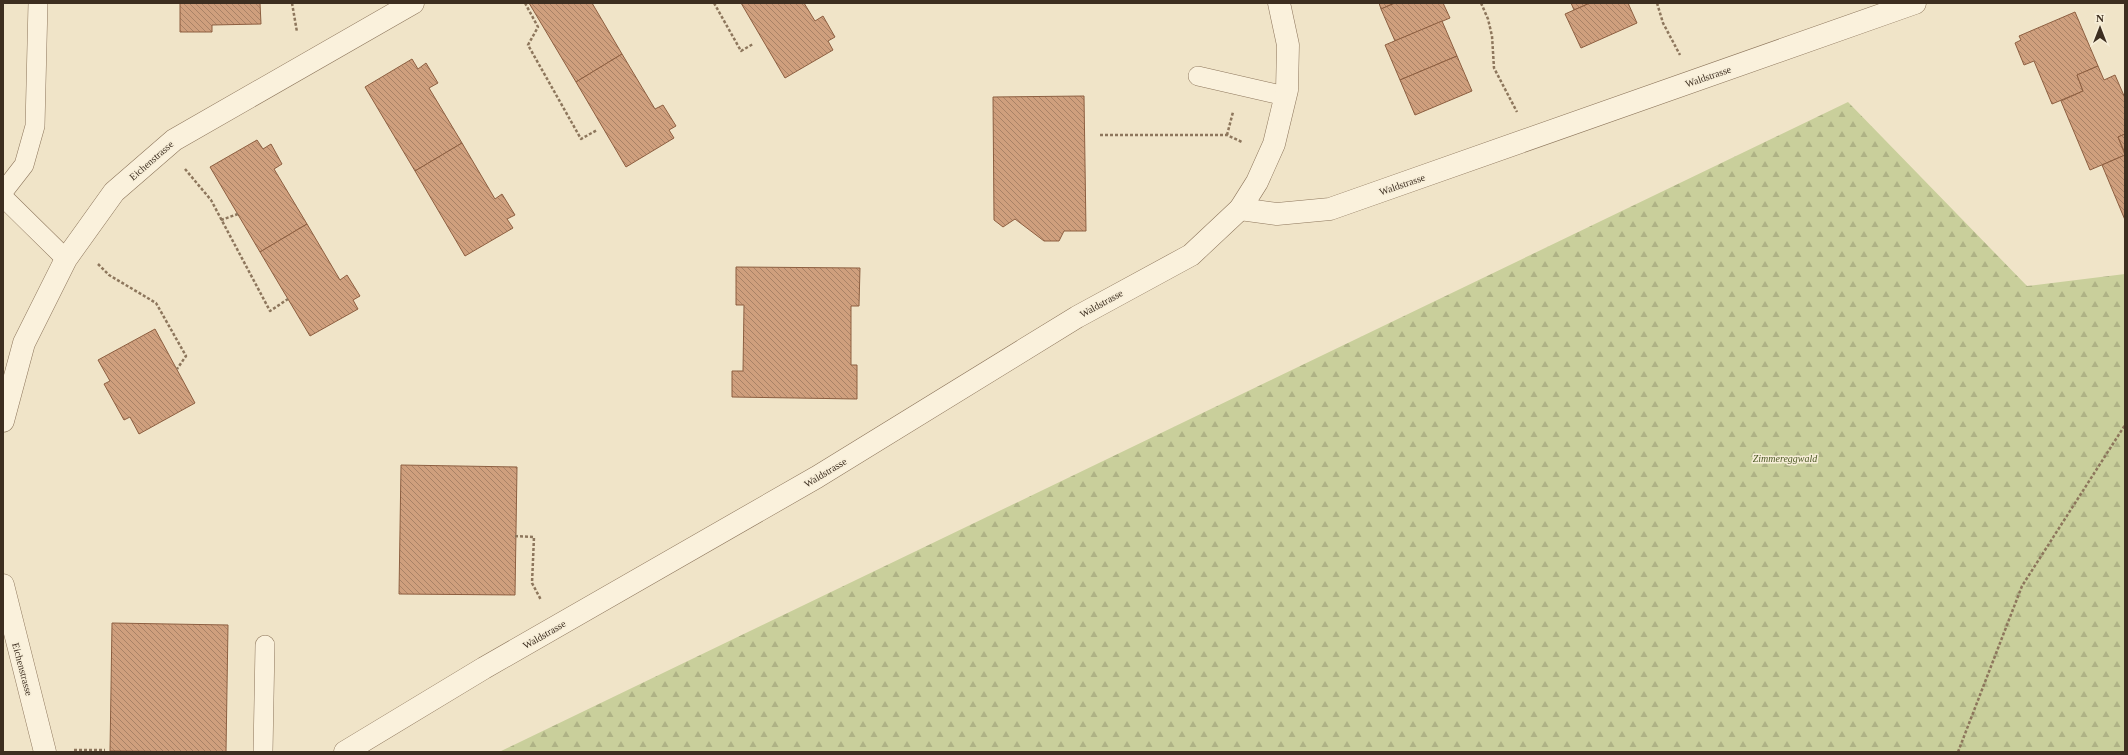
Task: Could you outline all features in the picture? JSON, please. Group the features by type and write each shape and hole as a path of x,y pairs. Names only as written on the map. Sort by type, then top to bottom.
{"street":[{"name":"Eichenstrasse","path":"3,421 24,343 72,250 114,192 174,140 413,3"},
{"path":"1240,209 1257,182 1272,148 1285,96 1288,46 1279,3"},
{"name":"Waldstrasse","path":"345,752 555,627 817,477 1076,317 1191,255 1240,209 1277,214 1330,209 1915,3"},
{"name":"Eichenstrasse","path":"3,585 45,752"}],"lane":[{"path":"3,192 24,164 35,126 38,3"},
{"path":"1198,76 1285,96"},
{"path":"3,197 72,250"},
{"path":"263,752 264,645"}],"path":[{"path":"292,3 297,32"},
{"path":"525,3 538,27 528,46 581,139 597,130"},
{"path":"714,3 741,51 754,44"},
{"path":"1481,3 1488,19 1492,36 1494,68 1518,115"},
{"path":"1657,3 1664,23 1682,57"},
{"path":"1100,135 1227,135 1246,144"},
{"path":"161,151 184,168 210,200 270,311 288,299"},
{"path":"221,220 238,214"},
{"path":"72,250 108,276 156,303 186,356 177,369"},
{"path":"1958,752 2022,586 2125,425"},
{"path":"515,536 534,537 532,583 555,627"},
{"path":"70,750 105,750"}],"green space":[{"name":"Zimmereggwald","path":"1848,102 2027,286 2125,274 2125,752 499,752"}],"building":[{"path":"180,3 260,3 261,24 212,25 212,32 180,32"},
{"path":"529,3 592,3 622,54 576,82"},
{"path":"741,3 804,3 815,21 823,16 835,37 828,41 833,50 785,78"},
{"path":"1379,3 1395,3 1381,9"},
{"path":"1395,3 1443,3 1450,18 1395,41 1381,9"},
{"path":"1571,3 1590,3 1574,10"},
{"path":"1590,3 1628,3 1637,23 1581,48 1565,14"},
{"path":"2075,12 2098,66 2077,75 2083,91 2052,104 2034,61 2024,65 2015,43 2021,40 2019,36"},
{"path":"1442,21 1457,56 1400,80 1385,45"},
{"path":"622,54 655,109 663,105 676,126 669,130 674,138 626,167 576,82"},
{"path":"1457,56 1472,91 1415,115 1400,80"},
{"path":"412,59 418,69 426,63 438,83 429,88 462,143 415,171 365,87"},
{"path":"2098,66 2104,80 2115,75 2125,98 2125,134 2118,137 2125,155 2090,170 2061,101 2083,91 2077,75"},
{"path":"1084,96 1086,231 1064,231 1059,241 1044,241 1015,219 1003,227 994,220 993,97"},
{"path":"2125,134 2125,153 2118,137"},
{"path":"257,140 263,149 271,144 282,164 274,169 307,224 260,252 210,167"},
{"path":"462,143 495,199 502,194 515,215 507,219 513,228 465,256 415,171"},
{"path":"2125,155 2125,220 2102,165"},
{"path":"307,224 340,280 347,275 360,296 353,300 358,309 310,336 260,252"},
{"path":"736,267 860,268 859,306 851,306 851,365 857,365 857,399 732,397 732,371 743,371 744,305 736,305"},
{"path":"155,329 195,403 139,434 130,417 124,420 104,384 110,381 98,360"},
{"path":"401,465 517,467 515,595 399,594"},
{"path":"112,623 228,625 226,752 110,751"}]}
